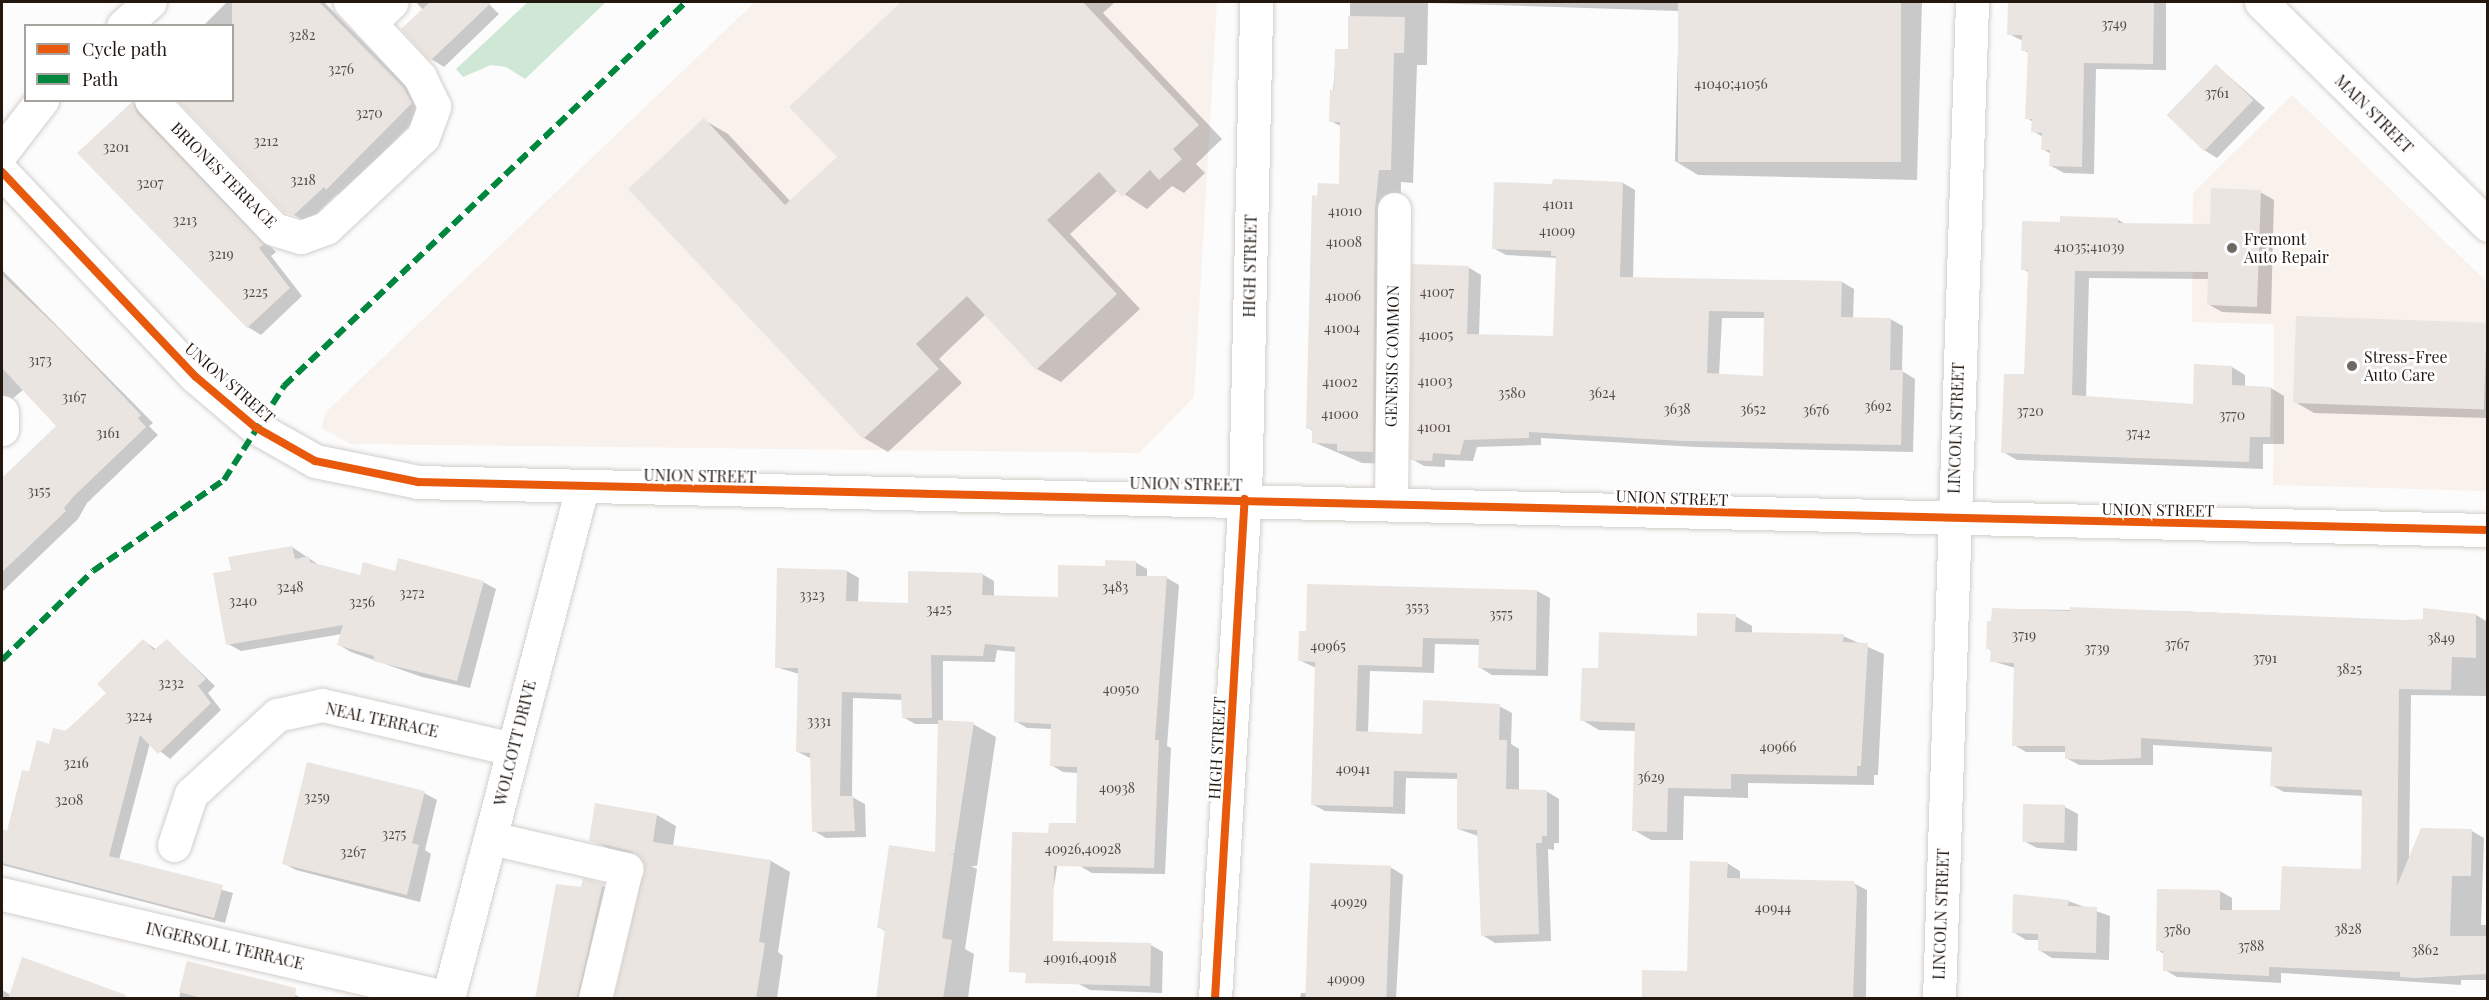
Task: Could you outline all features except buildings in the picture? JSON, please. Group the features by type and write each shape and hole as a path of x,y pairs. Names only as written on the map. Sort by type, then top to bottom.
{"street":[{"path":"125,24 150,2"},
{"name":"HIGH STREET","path":"1215,999 1245,499 1256,2"},
{"name":"LINCOLN STREET","path":"1939,999 1953,520 1972,2"},
{"name":"MAIN STREET","path":"2261,2 2487,225"},
{"name":"BRIONES TERRACE","path":"153,102 274,230 301,237 326,228 423,137 434,106 420,77 370,9"},
{"path":"2,152 40,102"},
{"name":"UNION STREET","path":"2,172 196,377 255,427 315,461 418,483 582,488 1245,499 1953,520 2487,530"},
{"name":"GENESIS COMMON","path":"1391,503 1394,209"},
{"path":"2,412 2,429"},
{"name":"WOLCOTT DRIVE","path":"448,999 582,488"},
{"name":"NEAL TERRACE","path":"174,845 191,794 277,715 321,705 512,749"},
{"path":"491,838 626,869 595,999"},
{"name":"INGERSOLL TERRACE","path":"2,894 448,999"}],"shaded area":[{"path":"755,2 1217,2 1194,397 1139,453 351,444 321,428 326,412"},
{"path":"2292,95 2487,282 2487,491 2273,485 2274,324 2192,322 2193,193"}],"green space":[{"path":"528,2 606,2 525,79 506,67 491,65 463,77 456,69"}],"marked path":[{"path":"2,660 93,571 224,480 284,386 686,2"}],"cycle path":[{"path":"2,172 196,377 255,427 315,461 418,482 2488,530"},
{"path":"1215,998 1245,499"}],"place":[{"name":"Fremont Auto Repair","path":"2232,248"},
{"name":"Stress-Free Auto Care","path":"2352,366"}]}
